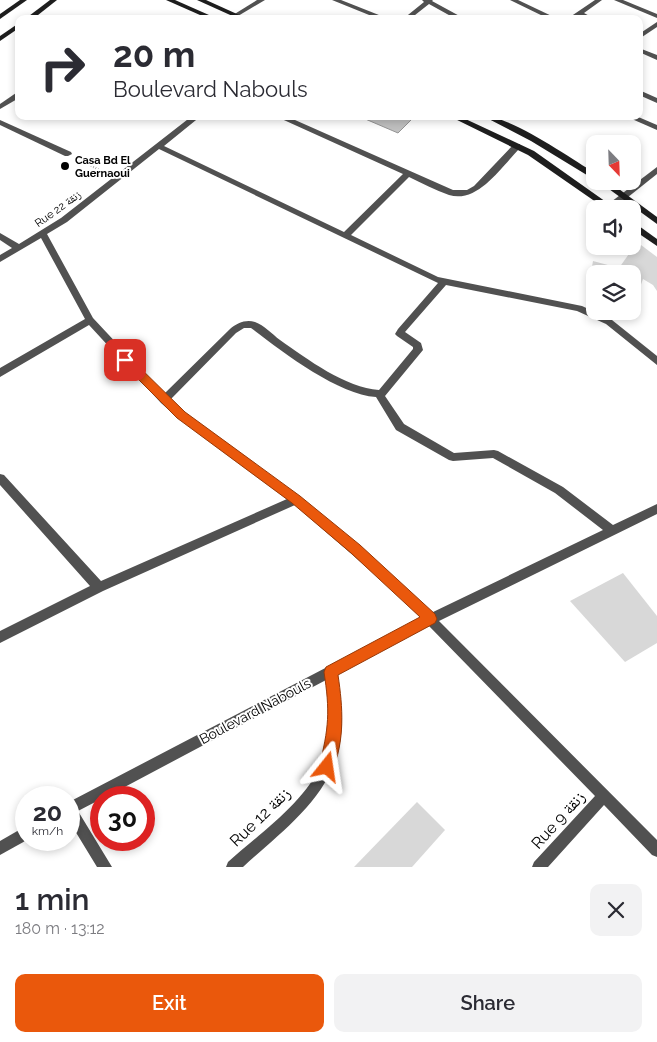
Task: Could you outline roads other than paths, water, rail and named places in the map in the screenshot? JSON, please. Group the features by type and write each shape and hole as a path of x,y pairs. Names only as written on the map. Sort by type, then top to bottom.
{"main road":[{"path":"0,17 24,0"},
{"path":"33,15 54,0"},
{"path":"169,0 205,15"},
{"path":"200,0 236,15"},
{"path":"0,39 15,28"},
{"path":"462,120 517,146 552,167 599,200"},
{"path":"495,120 534,139 586,171"},
{"path":"615,190 657,221"},
{"path":"641,231 657,243"}],"street":[{"path":"236,15 262,0"},
{"path":"335,0 375,15"},
{"path":"410,15 427,0 455,15"},
{"path":"513,0 546,15"},
{"path":"576,15 599,0"},
{"path":"617,0 657,16"},
{"path":"579,13 583,15"},
{"path":"643,34 657,24"},
{"path":"643,52 657,58"},
{"path":"643,94 657,101"},
{"path":"0,107 15,98"},
{"name":"Rue 22 زنقة","path":"0,259 64,220 192,120"},
{"path":"288,120 452,193 468,193 477,188 517,146"},
{"path":"638,120 657,128"},
{"path":"0,122 68,154"},
{"path":"158,146 410,268 445,281 579,308 609,322 657,360"},
{"path":"620,200 657,170"},
{"path":"344,236 408,174"},
{"path":"43,234 90,320 164,400 181,415 296,500 356,549 431,619 657,850"},
{"path":"0,236 19,248"},
{"path":"379,394 386,389 418,350 418,345 400,334 401,331 445,281"},
{"path":"0,373 90,320"},
{"path":"164,400 233,331 248,324 252,325 289,352 340,381 379,394 400,427 453,457 494,454 559,490 612,531"},
{"path":"0,478 99,587"},
{"path":"0,637 99,587 296,500"},
{"name":"Boulevard Nabouls","path":"80,803 431,619 657,508"},
{"name":"Rue 12 زنقة","path":"233,867 290,815 327,767 335,732 336,706 331,672"},
{"name":"Rue 9 زنقة","path":"539,867 603,796"},
{"path":"80,826 106,867"},
{"path":"0,848 15,839"}],"place":[{"name":"Casa Bd El Guernaoui","path":"65,166"}]}
